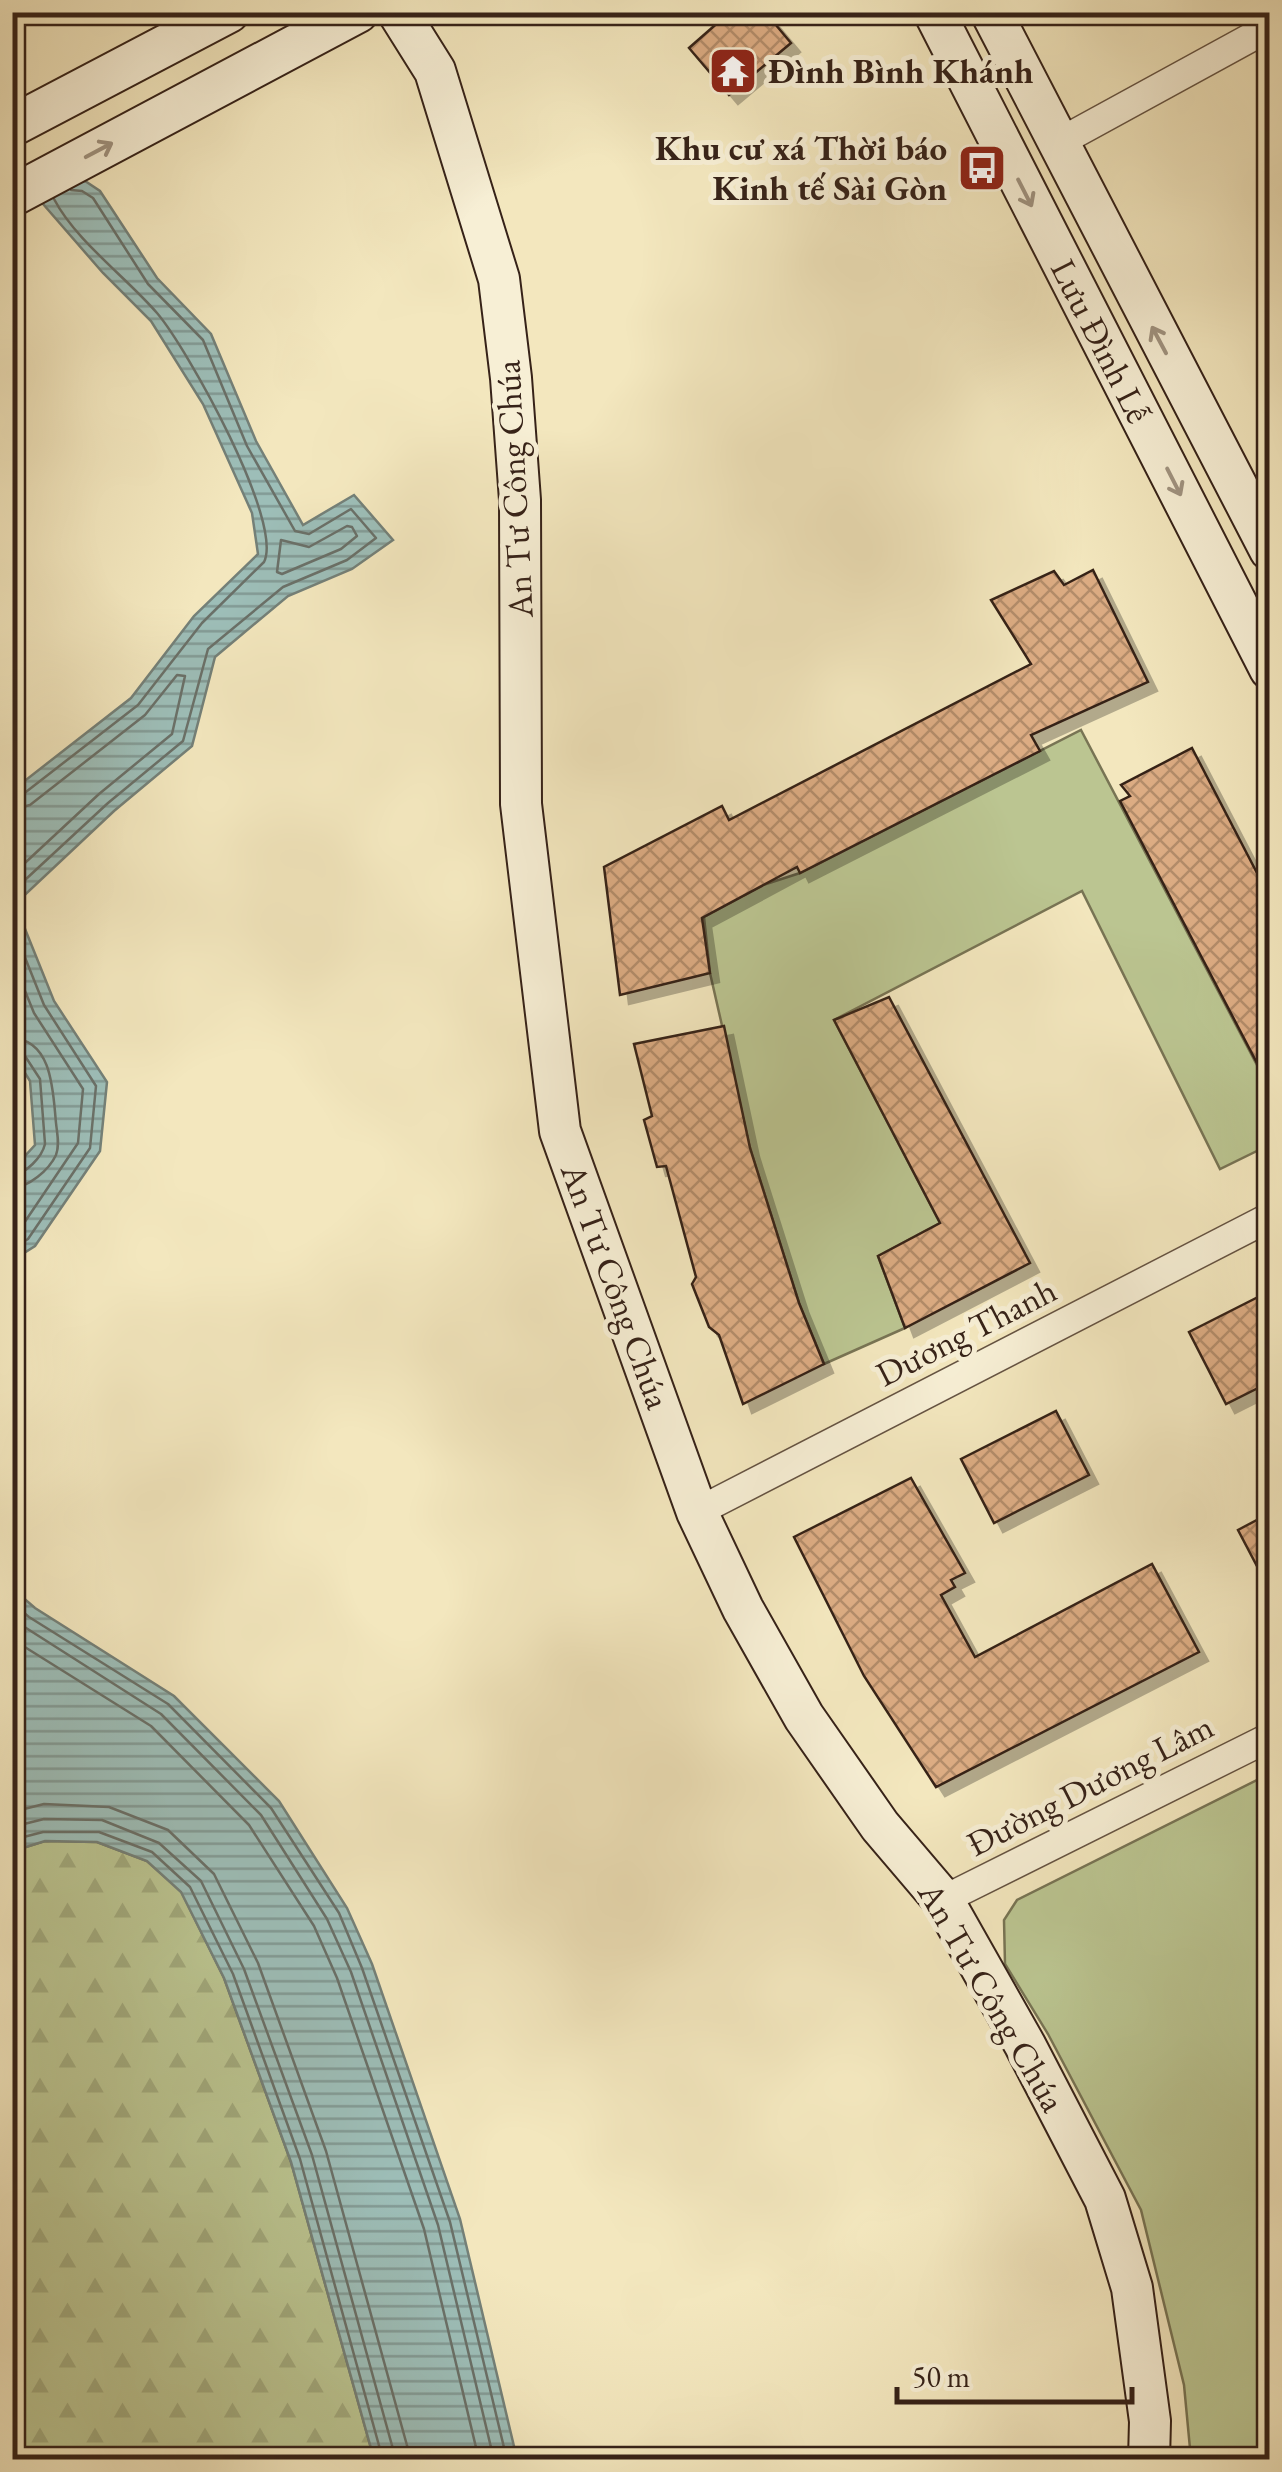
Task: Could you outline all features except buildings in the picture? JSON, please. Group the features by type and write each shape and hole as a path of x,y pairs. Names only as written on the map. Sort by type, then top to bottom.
{"street":[{"path":"12,126 228,12"},
{"path":"12,196 358,12"},
{"name":"An Tư Công Chúa","path":"398,12 435,71 499,279 520,500 521,804 560,1131 697,1512 743,1609 804,1717 880,1826 944,1900 1105,2199 1132,2288 1150,2421 1149,2460"},
{"name":"Lưu Đình Lễ","path":"934,12 1270,669"},
{"name":"Lưu Đình Lễ","path":"991,12 1056,144 1270,550"},
{"path":"1056,144 1270,27"},
{"name":"Dương Thanh","path":"697,1512 1270,1216"},
{"name":"Đường Dương Lâm","path":"944,1900 1270,1737"}],"green space":[{"path":"1081,730 1269,1088 1269,1145 1220,1169 1082,891 834,1020 940,1223 878,1256 905,1328 824,1364 799,1303 750,1148 710,973 704,917 763,885 800,873"},
{"path":"1269,1774 1269,2459 1191,2459 1184,2385 1141,2210 1048,2034 1005,1964 1004,1920 1017,1900"},
{"path":"45,1841 97,1842 147,1861 181,1891 224,1978 291,2162 374,2459 13,2460 13,1851"}],"water":[{"path":"85,181 100,191 157,278 211,334 256,441 303,525 354,495 393,540 352,569 288,596 215,657 192,746 114,811 15,904 54,1001 107,1082 100,1151 35,1246 13,1260 13,1169 35,1145 30,1081 13,1054 13,790 131,698 194,616 258,554 252,513 203,404 151,321 43,204 47,184"},
{"path":"13,1589 35,1608 174,1696 279,1801 347,1908 372,1964 460,2219 517,2459 374,2459 291,2162 224,1978 181,1892 147,1861 97,1842 45,1841 13,1851"}],"place":[{"name":"Đình Bình Khánh","path":"733,71"},
{"name":"Khu cư xá Thời báo Kinh tế Sài Gòn","path":"982,168"}]}
